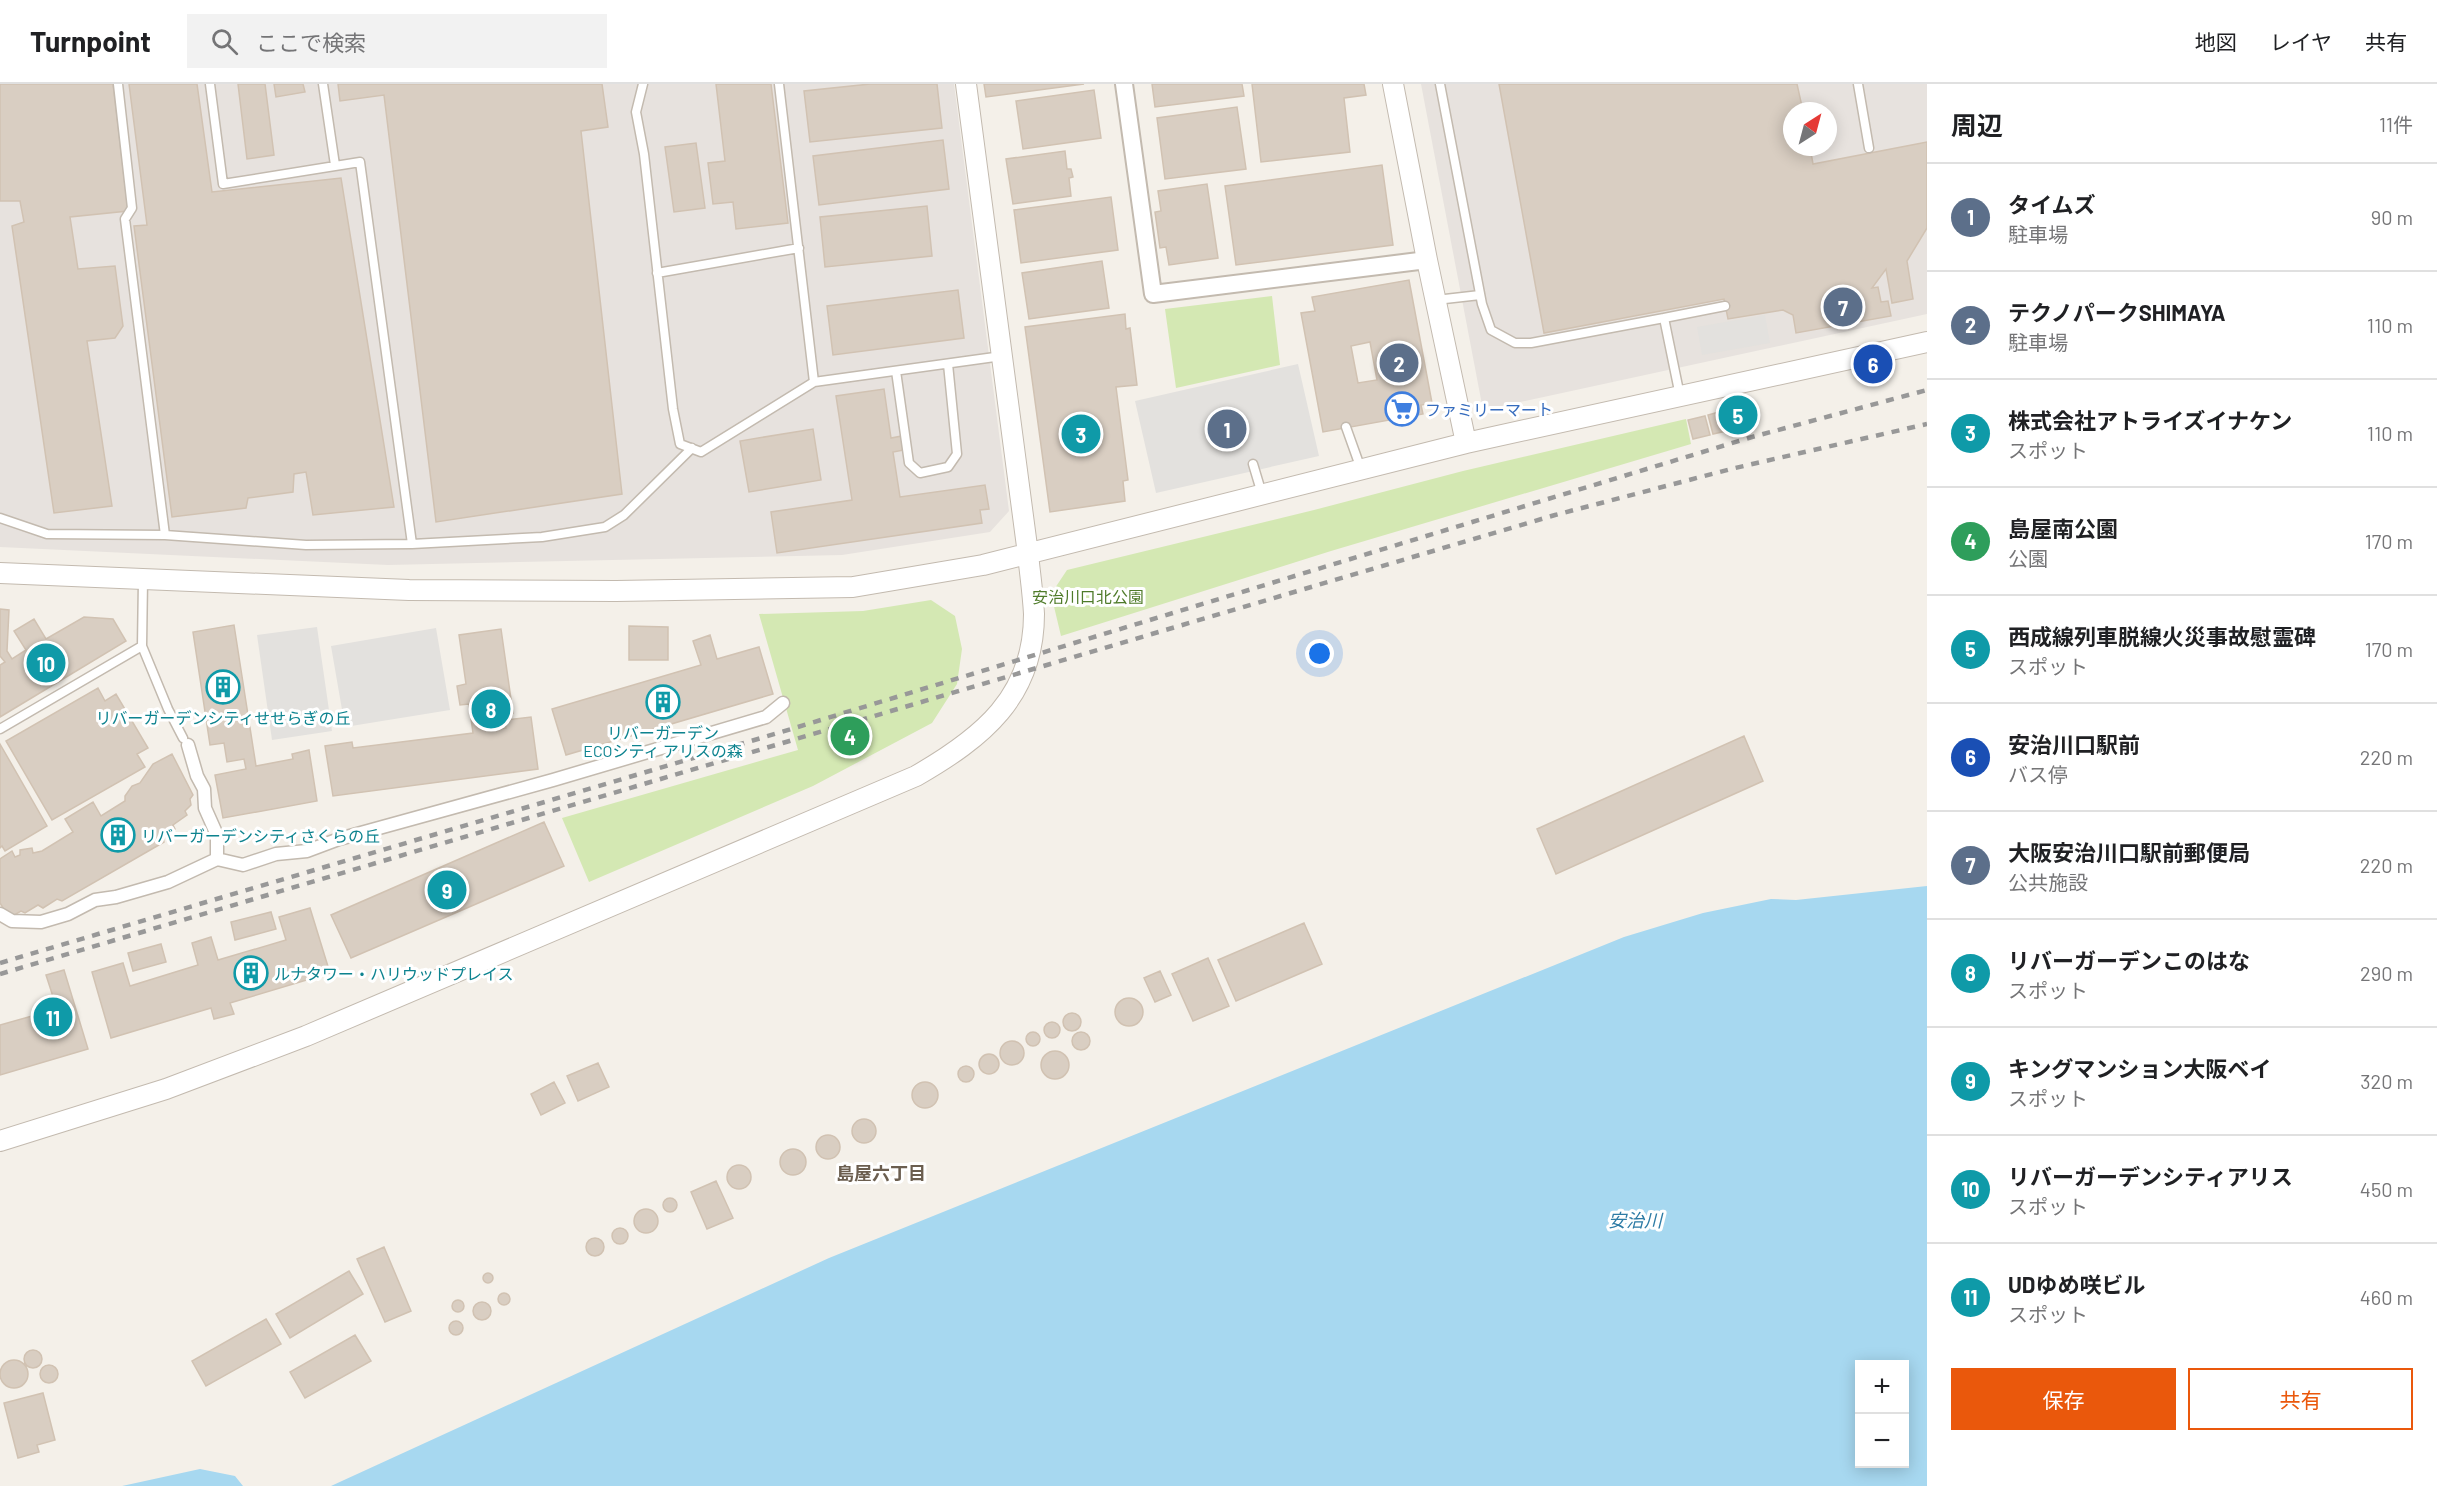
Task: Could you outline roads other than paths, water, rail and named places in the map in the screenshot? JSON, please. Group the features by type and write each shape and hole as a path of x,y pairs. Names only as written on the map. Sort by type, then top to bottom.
{"street":[{"path":"0,1141 166,1089 306,1036 916,776 983,731 999,714 1022,678 1028,661 1034,614 966,84"},
{"path":"1124,84 1153,294 1427,260"},
{"path":"1393,84 1466,443"},
{"path":"0,573 409,590 616,591 853,587 983,565 1466,443 1927,342"},
{"path":"0,914 12,921 41,922 68,914 95,900 116,897 168,882 217,859 243,866 276,854 308,851 339,838 553,780 766,717 783,703"},
{"path":"185,741 204,789 205,808 217,835 217,859"}],"lane":[{"path":"118,84 132,208 125,219 165,535"},
{"path":"210,84 223,184 360,162 412,544"},
{"path":"323,84 335,165"},
{"path":"643,84 636,112 644,154 673,409 680,444 702,452 814,382 1002,356"},
{"path":"780,84 814,382"},
{"path":"1440,84 1480,295 1491,330 1515,343 1531,343 1725,306"},
{"path":"1858,84 1869,148"},
{"path":"657,273 799,248"},
{"path":"1436,300 1480,295"},
{"path":"1664,318 1680,396"},
{"path":"896,371 909,463 920,473 948,467 957,454 948,364"},
{"path":"1346,427 1362,470"},
{"path":"0,518 47,534 165,535 306,545 412,544 542,537 605,527 624,515 692,448"},
{"path":"1253,464 1262,495"},
{"path":"143,580 142,646 168,709 185,741"},
{"path":"0,729 142,646"}],"water":[{"name":"安治川","path":"1927,886 1927,1486 331,1486 829,1258 1624,937 1703,913 1771,899 1796,900"},
{"path":"200,1469 235,1476 243,1486 122,1486"}],"railway":[{"path":"0,963 778,733 1752,437 1927,390"},
{"path":"0,974 1555,515 1735,468 1927,424"}],"place":[{"name":"大阪安治川口駅前郵便局","path":"1843,307"},
{"name":"テクノパークSHIMAYA","path":"1399,363"},
{"name":"安治川口駅前","path":"1873,364"},
{"name":"ファミリーマート","path":"1402,409"},
{"name":"西成線列車脱線火災事故慰霊碑","path":"1738,415"},
{"name":"タイムズ","path":"1227,429"},
{"name":"株式会社アトライズイナケン","path":"1081,434"},
{"name":"リバーガーデンシティアリス","path":"46,663"},
{"name":"リバーガーデンシティせせらぎの丘","path":"223,687"},
{"name":"リバーガーデン ECOシティ アリスの森","path":"663,702"},
{"name":"リバーガーデンこのはな","path":"491,709"},
{"name":"島屋南公園","path":"850,736"},
{"name":"リバーガーデンシティさくらの丘","path":"118,835"},
{"name":"キングマンション大阪ベイ","path":"447,890"},
{"name":"ルナタワー・ハリウッドプレイス","path":"251,973"},
{"name":"UDゆめ咲ビル","path":"53,1017"}],"district":[{"name":"島屋六丁目","path":"881,1173"}],"park label":[{"name":"安治川口北公園","path":"1088,596"}]}
